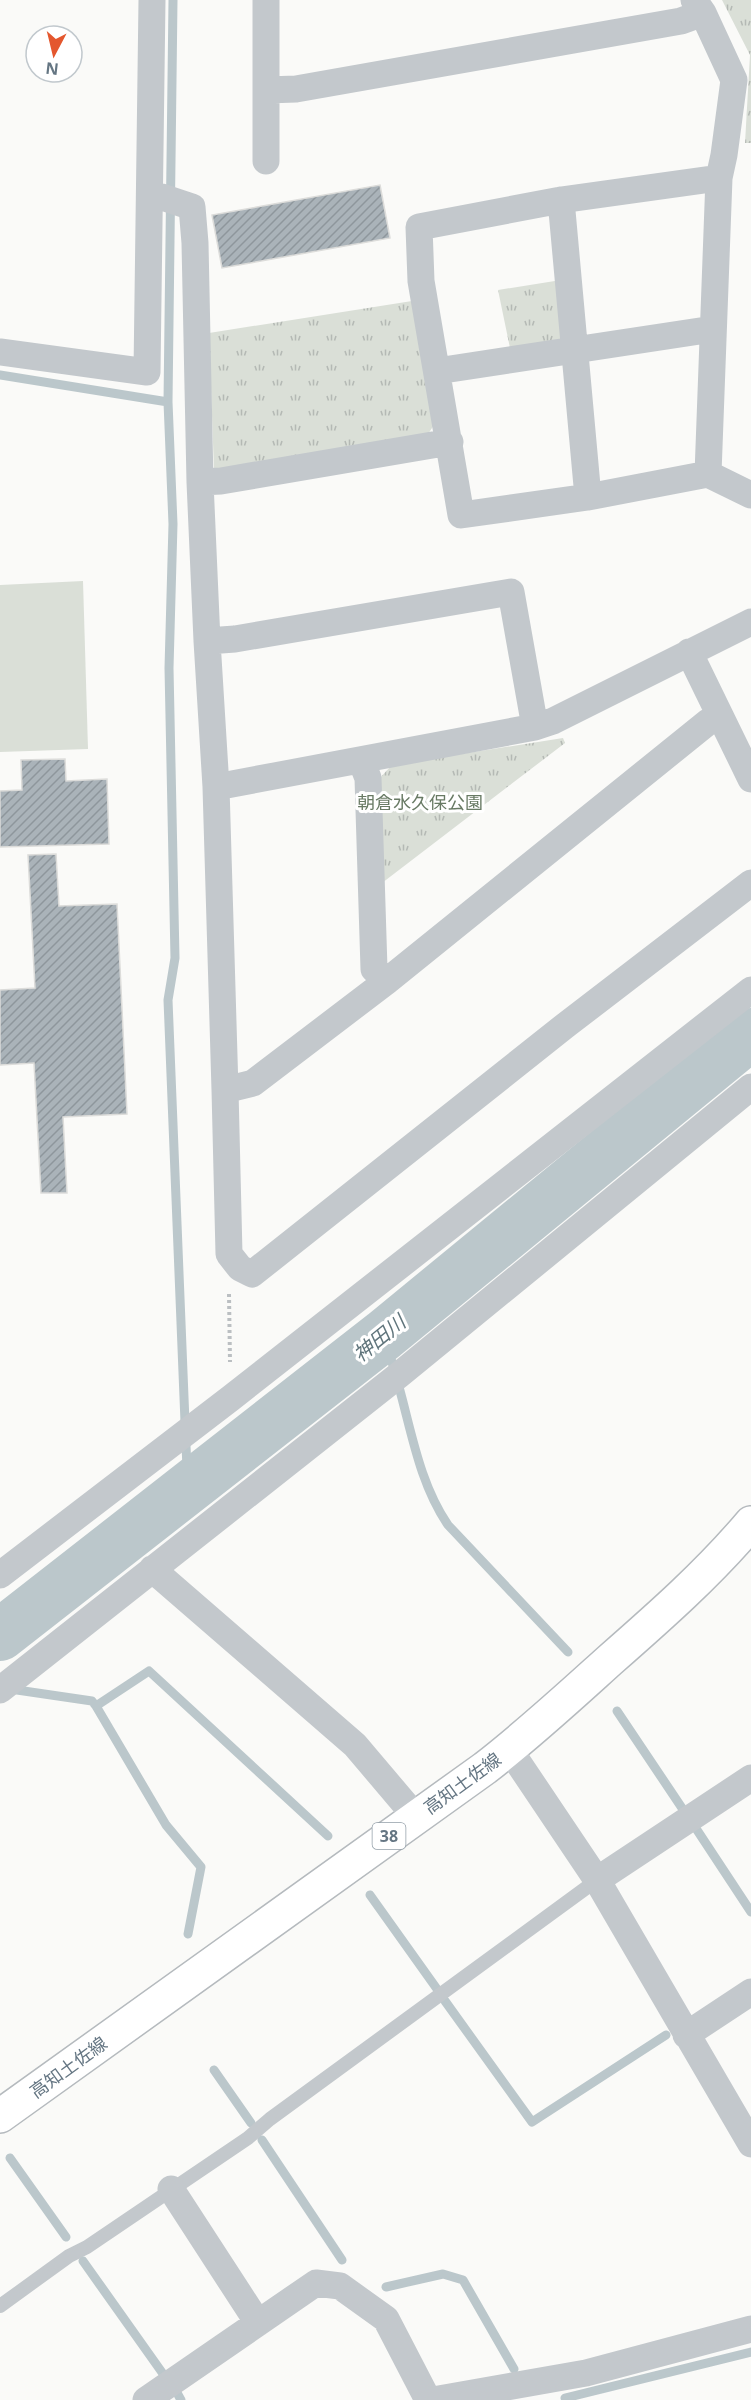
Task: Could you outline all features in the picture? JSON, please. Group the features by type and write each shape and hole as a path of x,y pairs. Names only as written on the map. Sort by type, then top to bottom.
{"main road":[{"name":"高知土佐線","path":"0,2116 509,1749 654,1621 723,1556 751,1523"}],"street":[{"path":"0,352 147,372 164,199 152,0"},
{"path":"266,0 266,161"},
{"path":"267,90 296,89 681,21 698,6 734,80 719,178 708,474"},
{"path":"719,178 561,200 419,227 421,281 461,515 588,497 708,474 751,495"},
{"path":"164,199 192,207 195,243 207,640 216,787 229,1254 240,1268 252,1274 566,1025 751,883"},
{"path":"561,200 588,497"},
{"path":"437,371 713,329"},
{"path":"201,482 221,482 450,442"},
{"path":"207,640 235,639 511,592 535,727"},
{"path":"216,787 553,722 751,622"},
{"path":"689,652 718,716 751,779"},
{"path":"225,1090 253,1083 387,981 718,716"},
{"path":"361,760 368,778 374,969 387,981"},
{"path":"0,1575 231,1398 751,990"},
{"path":"0,1690 399,1375 751,1087"},
{"path":"152,1569 355,1746 416,1817"},
{"path":"509,1749 597,1880 751,2144"},
{"path":"597,1880 751,1778"},
{"path":"686,2035 751,1992"},
{"path":"171,2189 258,2323"},
{"path":"146,2400 316,2283 340,2286 386,2319 428,2400"},
{"path":"433,2400 586,2373 751,2329"}],"lane":[{"path":"0,2306 69,2256 87,2247 248,2138 289,2105 597,1880"}],"path":[{"path":"229,1254 231,1398"}],"green space":[{"path":"722,0 751,0 751,143 745,143 750,55"},
{"path":"561,280 567,340 510,348 498,290"},
{"path":"412,301 436,422 428,434 214,470 209,333"},
{"path":"83,581 88,749 0,752 0,585"},
{"name":"朝倉水久保公園","path":"563,738 565,743 382,883 377,781 392,765"}],"building":[{"path":"380,185 390,238 222,268 212,215"},
{"path":"65,759 66,781 107,779 109,844 0,847 0,791 22,790 21,760"},
{"path":"56,854 59,906 117,904 127,1114 63,1117 67,1193 41,1193 34,1063 0,1065 0,990 35,988 28,855"}],"waterway":[{"path":"173,0 168,402 173,524 169,668 175,958 168,1000 185,1422"},
{"path":"0,375 168,402"},
{"name":"神田川","path":"0,1635 384,1335 751,1034"},
{"path":"384,1335 394,1369"},
{"path":"399,1387 430,1493 448,1525 568,1652"},
{"path":"186,1446 188,1489"},
{"path":"96,1706 149,1671 328,1836"},
{"path":"17,1690 92,1701 96,1706 166,1825 201,1867 188,1934"},
{"path":"617,1711 684,1811"},
{"path":"697,1830 751,1912"},
{"path":"370,1895 437,1989"},
{"path":"445,2001 532,2122 666,2035"},
{"path":"214,2070 251,2123"},
{"path":"262,2140 342,2260"},
{"path":"10,2158 66,2237"},
{"path":"83,2261 166,2378"},
{"path":"386,2287 443,2274 463,2280 514,2369"},
{"path":"565,2398 751,2352"},
{"path":"176,2391 181,2400"}]}
